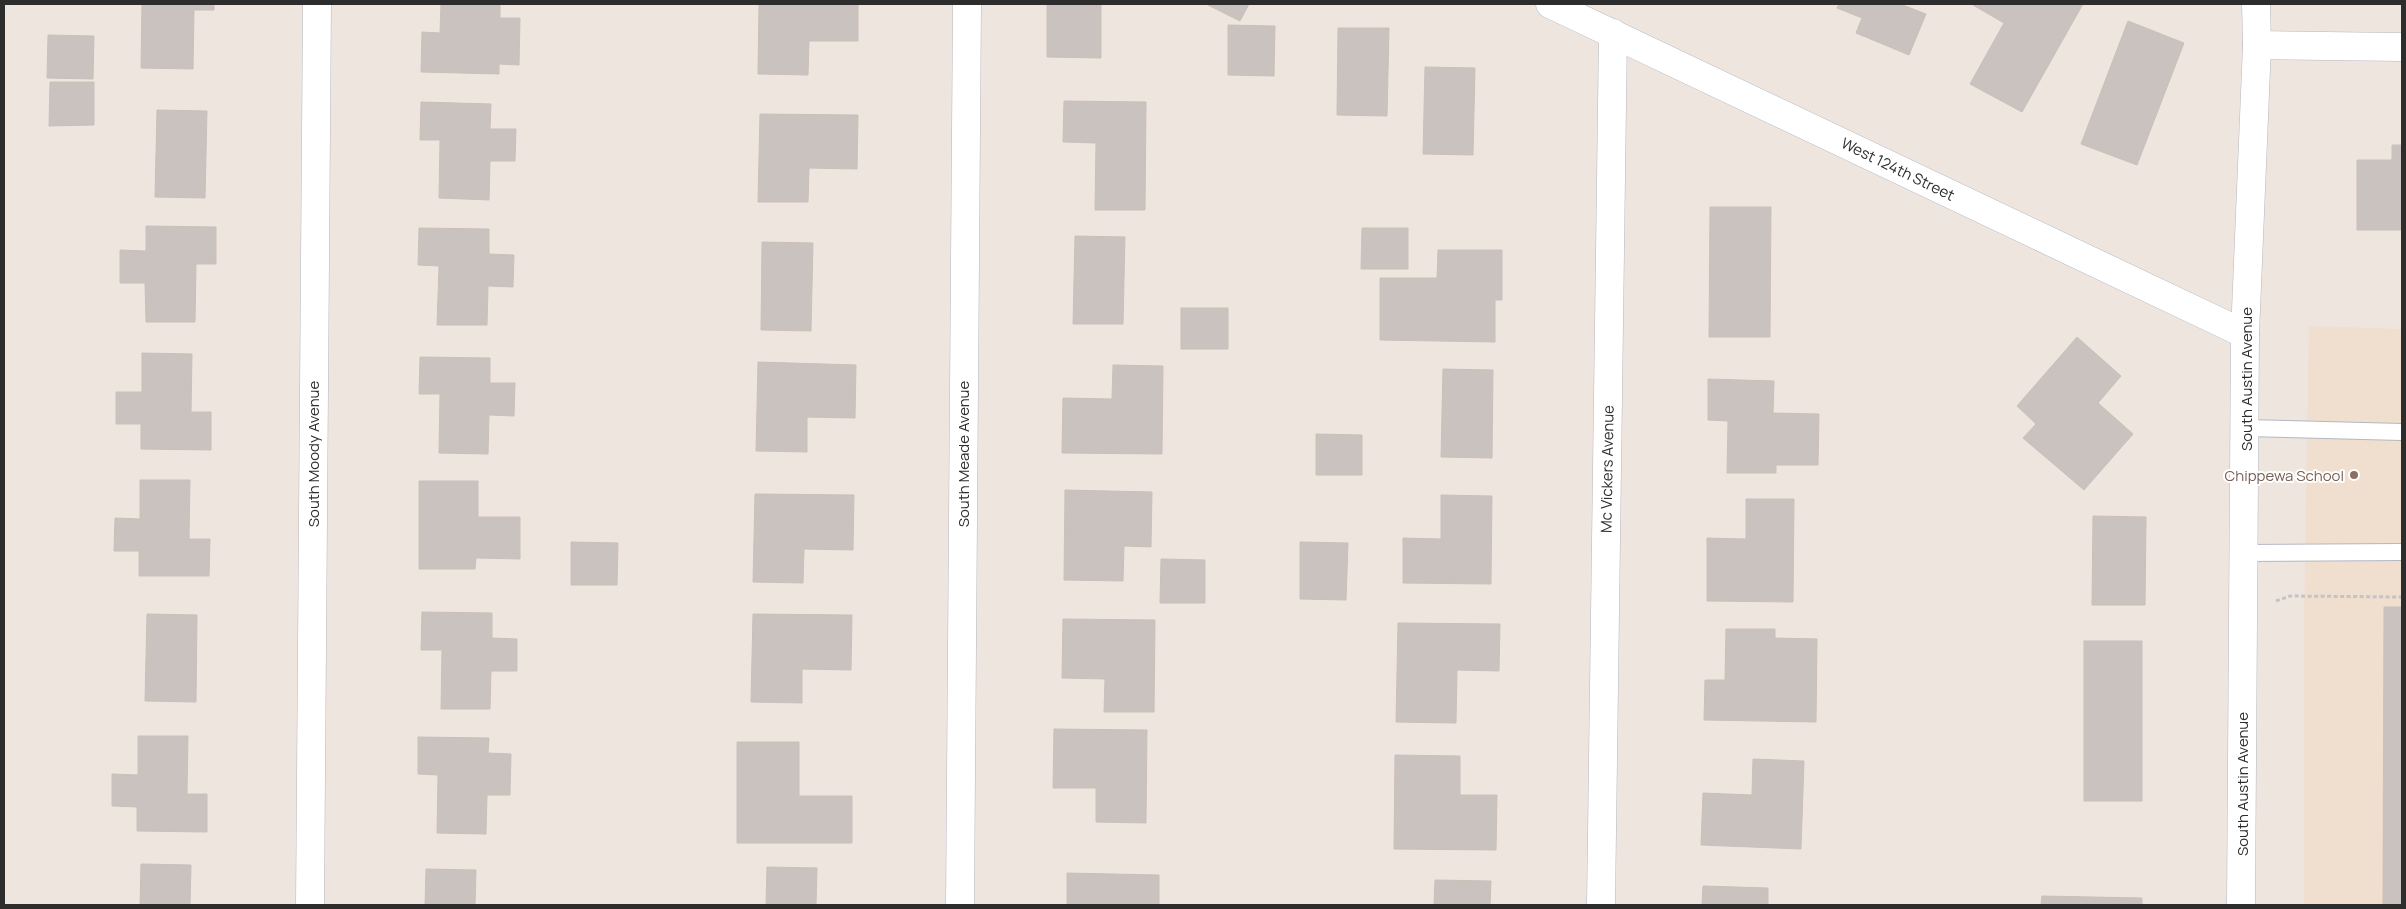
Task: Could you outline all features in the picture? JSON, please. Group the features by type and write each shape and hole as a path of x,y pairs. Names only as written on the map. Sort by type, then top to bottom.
{"street":[{"name":"South Moody Avenue","path":"310,905 317,4"},
{"name":"South Meade Avenue","path":"960,905 967,4"},
{"name":"West 124th Street","path":"1550,4 2245,334"},
{"name":"South Austin Avenue","path":"2242,905 2245,334 2257,45 2256,4"},
{"name":"Mc Vickers Avenue","path":"1601,905 1613,33"},
{"path":"2257,45 2402,47"}],"lane":[{"path":"2245,428 2402,432"},
{"path":"2244,553 2402,552"}],"path":[{"path":"2244,610 2290,596 2402,597"}],"shaded area":[{"name":"Chippewa School","path":"2309,326 2402,329 2402,905 2304,905 2304,622"}],"building":[{"path":"142,4 214,4 214,10 194,10 193,69 141,68"},
{"path":"441,4 500,4 500,18 520,18 519,65 499,64 499,74 421,72 422,32 440,33"},
{"path":"759,4 858,4 858,41 809,41 808,75 758,74"},
{"path":"1047,4 1101,4 1101,58 1047,57"},
{"path":"1206,4 1249,4 1240,21"},
{"path":"1839,4 1900,4 1926,14 1909,55 1856,33 1862,18 1837,8"},
{"path":"1974,4 2083,4 2022,112 1970,84 2004,23"},
{"path":"2128,21 2184,43 2137,165 2081,144"},
{"path":"1228,25 1275,26 1274,76 1228,75"},
{"path":"1338,28 1389,28 1387,116 1337,115"},
{"path":"48,35 94,36 93,79 47,78"},
{"path":"1425,67 1475,68 1473,155 1423,154"},
{"path":"50,82 94,82 94,125 49,126"},
{"path":"1064,101 1146,102 1145,210 1095,210 1096,143 1063,142"},
{"path":"421,102 491,104 490,129 516,129 515,161 490,161 489,200 439,198 440,140 420,140"},
{"path":"157,110 207,111 205,198 155,197"},
{"path":"760,114 858,115 857,169 809,168 808,202 758,202"},
{"path":"2392,145 2402,145 2402,230 2357,230 2357,160 2392,160"},
{"path":"1710,207 1771,207 1770,337 1709,337"},
{"path":"146,226 216,227 216,264 196,264 195,322 146,322 145,283 120,283 120,250 146,251"},
{"path":"419,228 489,229 489,254 514,255 513,287 488,286 487,325 437,325 439,266 418,265"},
{"path":"1362,228 1408,228 1408,269 1361,269"},
{"path":"1075,236 1125,237 1123,324 1073,324"},
{"path":"762,242 813,243 811,331 761,330"},
{"path":"1438,250 1502,250 1502,300 1495,300 1495,342 1380,340 1380,278 1437,278"},
{"path":"1181,308 1228,308 1228,349 1181,349"},
{"path":"2077,337 2121,376 2098,403 2133,434 2084,490 2023,438 2036,424 2017,406"},
{"path":"142,353 192,354 191,412 211,412 211,450 141,449 141,424 116,424 116,392 142,392"},
{"path":"420,357 490,358 490,383 515,383 514,416 489,415 488,454 439,453 440,394 419,394"},
{"path":"758,362 856,365 855,418 807,417 807,452 756,451"},
{"path":"1113,365 1163,366 1162,454 1062,453 1063,398 1112,399"},
{"path":"1443,369 1493,370 1492,458 1441,457"},
{"path":"1708,379 1774,381 1773,413 1819,414 1818,465 1776,465 1776,473 1727,473 1728,421 1708,420"},
{"path":"1316,434 1362,435 1362,475 1316,475"},
{"path":"140,480 190,480 189,539 210,539 209,576 139,576 139,551 114,551 115,518 140,519"},
{"path":"419,481 478,481 478,517 520,517 520,559 476,558 475,569 419,569"},
{"path":"1065,490 1152,492 1151,547 1124,546 1123,581 1064,580"},
{"path":"755,494 854,495 853,550 804,549 803,583 753,582"},
{"path":"1441,495 1492,496 1491,584 1403,583 1403,538 1441,539"},
{"path":"1746,499 1794,499 1793,602 1707,601 1707,538 1746,539"},
{"path":"2093,516 2146,517 2145,605 2092,605"},
{"path":"571,542 618,543 617,585 571,585"},
{"path":"1300,542 1348,543 1346,600 1300,599"},
{"path":"1161,559 1205,560 1205,603 1160,603"},
{"path":"2384,607 2402,607 2402,905 2383,905"},
{"path":"422,612 492,613 492,638 517,639 517,671 491,671 490,709 441,709 442,650 421,650"},
{"path":"147,614 197,615 196,702 145,701"},
{"path":"753,614 852,615 851,670 802,669 802,703 751,702"},
{"path":"1063,619 1155,620 1154,712 1104,712 1105,679 1062,678"},
{"path":"1398,623 1500,624 1499,671 1457,670 1456,723 1396,722"},
{"path":"1726,629 1775,629 1775,638 1817,639 1816,722 1704,720 1705,680 1725,680"},
{"path":"2084,641 2142,641 2142,801 2084,801"},
{"path":"1054,729 1147,730 1146,823 1096,822 1096,788 1053,788"},
{"path":"138,736 188,736 187,794 207,794 207,832 137,831 137,807 112,806 112,774 138,775"},
{"path":"418,737 489,738 488,753 511,754 510,795 487,795 486,834 437,833 438,775 418,774"},
{"path":"737,742 799,742 799,796 852,796 852,843 737,843"},
{"path":"1395,755 1460,756 1460,795 1497,795 1496,850 1394,849"},
{"path":"1753,759 1804,761 1801,849 1701,845 1703,793 1752,795"},
{"path":"141,864 191,865 190,905 140,905"},
{"path":"767,867 817,868 816,905 766,905"},
{"path":"426,869 476,870 475,905 425,905"},
{"path":"1067,873 1159,875 1159,905 1067,905"},
{"path":"1435,880 1491,881 1490,905 1434,905"},
{"path":"1703,886 1768,888 1768,905 1702,905"},
{"path":"2042,896 2142,898 2142,905 2041,905"}],"place":[{"name":"Chippewa School","path":"2354,475"}]}
